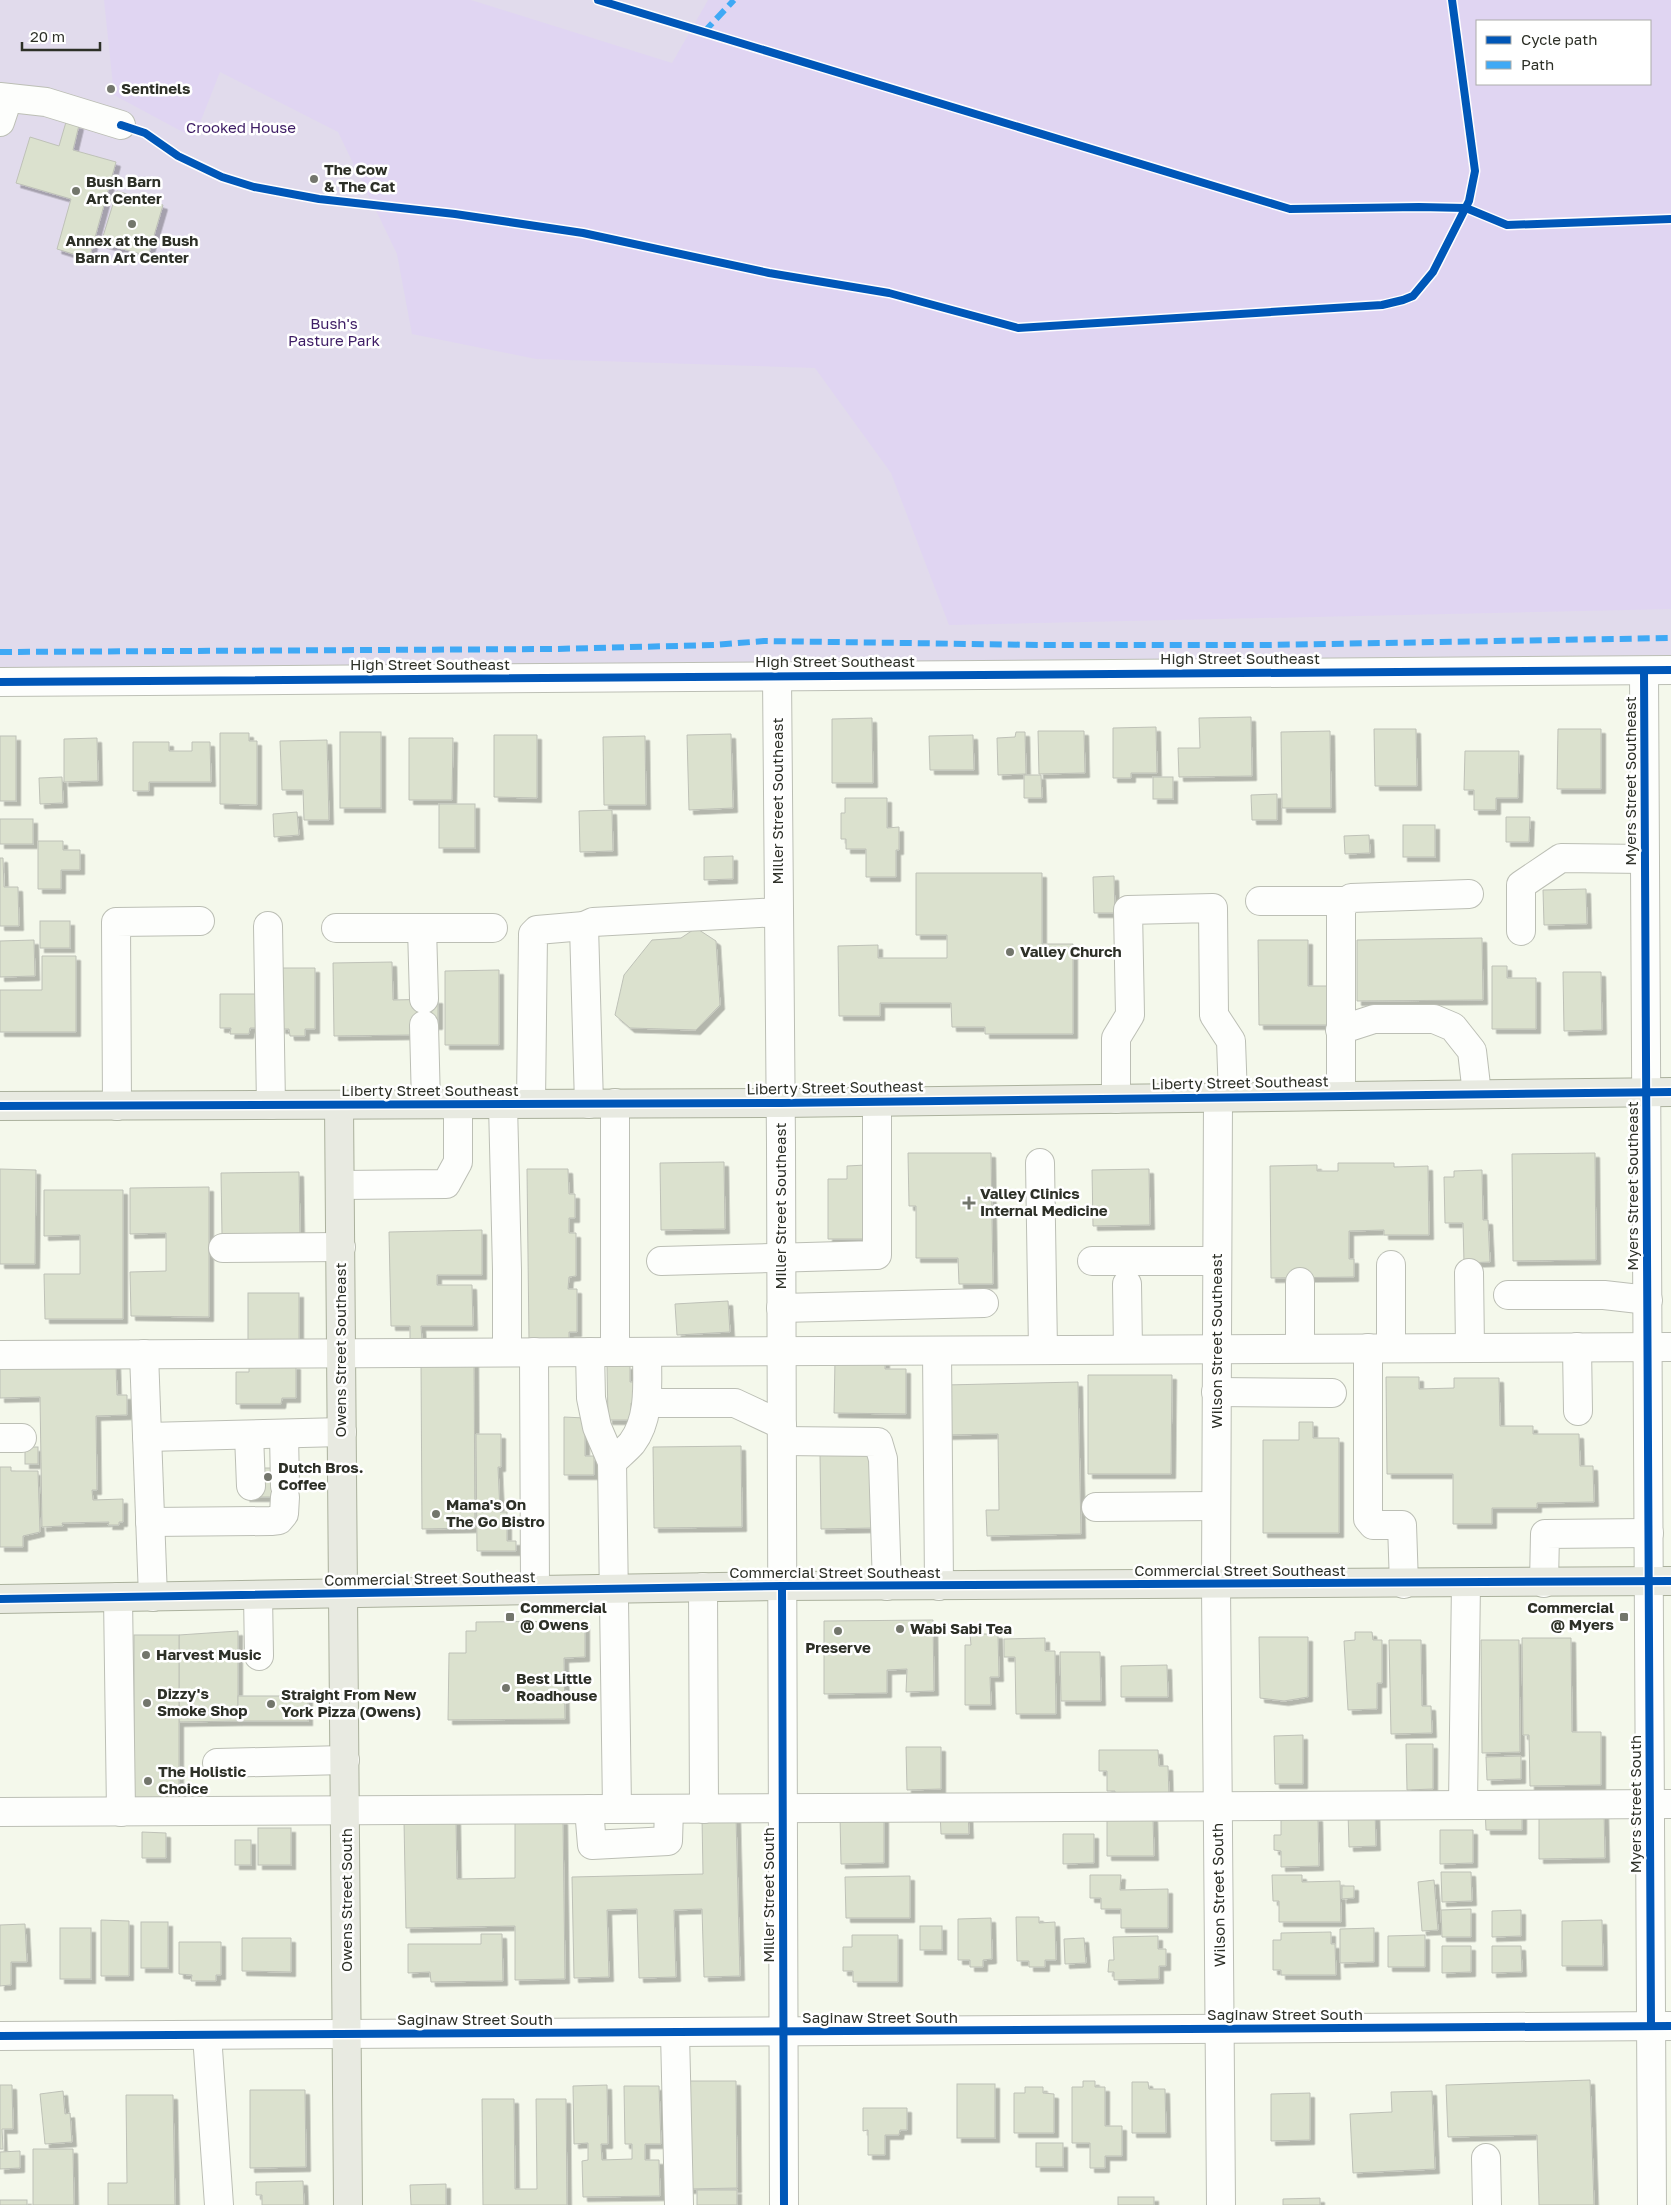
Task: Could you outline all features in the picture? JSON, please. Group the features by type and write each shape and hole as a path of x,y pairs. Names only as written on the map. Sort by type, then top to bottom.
{"main road":[{"name":"Liberty Street Southeast","path":"0,1106 781,1103 1659,1092"},
{"name":"Owens Street Southeast","path":"339,1105 344,1594"},
{"name":"Commercial Street Southeast","path":"0,1598 782,1586 1660,1582"},
{"name":"Owens Street South","path":"344,1594 348,2205"}],"street":[{"path":"3,105 46,102 121,125"},
{"name":"Myers Street Southeast","path":"1644,670 1645,859 1659,1092 1659,1247 1648,1300 1659,1347 1649,1533 1660,1582"},
{"name":"High Street Southeast","path":"0,682 1671,670"},
{"name":"Miller Street Southeast","path":"777,676 781,1103 782,1586"},
{"path":"1521,931 1521,885 1561,858 1645,859"},
{"path":"1260,901 1344,901 1351,898 1469,894"},
{"path":"1341,1096 1341,906 1344,901"},
{"name":"Wilson Street Southeast","path":"1116,1099 1116,1038 1130,1015 1128,910 1213,908 1214,1015 1231,1041 1225,1098 1217,1261 1216,1585"},
{"path":"532,1104 533,934 537,930 584,926 593,922 779,912"},
{"path":"117,1106 116,922 200,921"},
{"path":"268,926 271,1105"},
{"path":"584,926 602,1103 603,1352 592,1398 597,1427 612,1462 612,1589 617,1809"},
{"path":"336,928 493,928"},
{"path":"422,928 426,1104"},
{"path":"1340,1030 1374,1019 1434,1019 1453,1027 1472,1052 1477,1094"},
{"path":"661,1261 877,1255 877,1102"},
{"path":"340,1185 446,1184 458,1162 458,1104"},
{"path":"502,1104 507,1270 507,1352"},
{"path":"1040,1163 1043,1350"},
{"path":"224,1248 341,1247"},
{"path":"1092,1260 1217,1261"},
{"path":"1391,1264 1380,1348 1368,1519 1373,1525 1402,1525 1404,1584"},
{"path":"1469,1273 1470,1348"},
{"path":"1300,1282 1300,1348"},
{"path":"1127,1284 1128,1349"},
{"path":"1508,1295 1604,1295 1648,1300"},
{"path":"781,1308 984,1303"},
{"path":"0,1355 1659,1347"},
{"path":"1578,1348 1578,1411"},
{"path":"937,1351 939,1586"},
{"path":"534,1352 535,1591"},
{"path":"612,1462 632,1443 647,1405 646,1352"},
{"path":"144,1354 153,1596"},
{"path":"1216,1392 1332,1393"},
{"path":"659,1403 735,1403 782,1433 878,1442 883,1459 887,1586"},
{"path":"147,1438 342,1432"},
{"path":"150,1522 251,1502 279,1520 284,1514 284,1434"},
{"path":"249,1435 251,1502"},
{"path":"1096,1507 1216,1506"},
{"path":"1544,1583 1545,1534 1649,1533"},
{"name":"Myers Street South","path":"1652,2205 1661,2026 1660,1582"},
{"path":"1463,1804 1466,1583"},
{"name":"Wilson Street South","path":"1216,1585 1221,2205"},
{"name":"Miller Street South","path":"782,1586 784,2205"},
{"path":"703,1587 704,1809"},
{"path":"258,1595 259,1656"},
{"path":"118,1597 121,1812"},
{"path":"217,1763 345,1760"},
{"path":"0,1812 1660,1804"},
{"path":"589,1809 592,1845 668,1841 669,1809"},
{"name":"Saginaw Street South","path":"0,2036 1661,2026"},
{"path":"675,2033 679,2205"},
{"path":"207,2035 219,2205"},
{"path":"1486,2158 1487,2205"}],"green space":[{"name":"Bush's Pasture Park","path":"0,0 1671,0 1671,657 0,668"}],"shaded area":[{"name":"Bush's Pasture Park","path":"104,0 471,0 672,63 708,0 1671,0 1671,609 949,625 891,473 815,368 536,359 412,334 397,254 338,132 220,72 194,138 114,95"}],"building":[{"name":"Bush Barn Art Center","path":"66,122 79,125 73,150 116,162 89,259 57,249 71,199 16,183 30,137 59,146"},
{"name":"Annex at the Bush Barn Art Center","path":"117,191 163,205 148,256 101,243"},
{"path":"1251,717 1252,776 1179,777 1178,748 1200,748 1199,718"},
{"path":"872,718 873,783 832,783 832,719"},
{"path":"1156,727 1157,773 1131,773 1131,778 1113,778 1113,728"},
{"path":"1374,729 1416,729 1417,786 1375,786"},
{"path":"1558,729 1601,729 1601,789 1557,789"},
{"path":"1038,731 1084,731 1085,773 1039,774"},
{"path":"1330,731 1331,808 1282,808 1281,732"},
{"path":"340,732 381,732 381,808 340,808"},
{"path":"1016,732 1025,732 1026,774 998,775 997,738 1015,737"},
{"path":"220,733 249,733 249,741 257,741 257,805 220,804"},
{"path":"731,734 733,808 689,810 687,735"},
{"path":"494,735 537,735 537,798 494,797"},
{"path":"973,735 974,770 930,770 929,736"},
{"path":"0,736 16,736 16,801 0,801"},
{"path":"645,736 646,805 604,805 603,737"},
{"path":"97,738 98,781 64,782 64,739"},
{"path":"409,738 453,738 452,800 409,800"},
{"path":"327,740 329,820 304,820 303,790 282,790 280,741"},
{"path":"133,742 169,742 169,751 192,751 192,742 210,742 211,782 149,782 149,791 133,791"},
{"path":"1465,751 1519,751 1518,798 1496,798 1496,810 1474,810 1474,790 1464,790"},
{"path":"1024,775 1041,775 1042,798 1024,798"},
{"path":"62,777 63,803 40,804 39,778"},
{"path":"1153,777 1173,777 1173,799 1153,799"},
{"path":"1277,794 1277,820 1252,820 1251,795"},
{"path":"845,798 887,798 887,828 899,827 899,850 896,850 896,877 866,877 866,849 846,849 846,839 841,839 841,813 845,813"},
{"path":"439,804 475,804 475,848 439,848"},
{"path":"612,810 613,851 580,852 579,811"},
{"path":"297,812 299,835 274,837 273,814"},
{"path":"1506,817 1530,817 1529,842 1506,842"},
{"path":"0,819 33,819 33,844 0,844"},
{"path":"1403,825 1435,825 1435,857 1403,857"},
{"path":"1369,835 1370,853 1345,854 1344,836"},
{"path":"38,841 63,841 63,850 80,850 80,870 61,870 61,889 38,889"},
{"path":"733,856 733,879 704,880 704,857"},
{"path":"0,858 3,858 4,887 18,887 19,926 0,926"},
{"name":"Valley Church","path":"916,873 1042,873 1042,944 1073,944 1073,1034 985,1034 985,1027 952,1027 951,1003 880,1003 880,1016 839,1016 838,946 878,945 878,958 947,958 947,935 916,935"},
{"path":"1114,876 1115,913 1094,913 1093,877"},
{"path":"1586,889 1587,924 1544,925 1543,890"},
{"path":"40,921 70,921 70,948 40,948"},
{"path":"696,928 716,941 720,1005 696,1030 630,1028 615,1015 624,975 652,940 681,938"},
{"path":"1482,938 1483,1000 1357,1001 1357,940"},
{"path":"34,940 35,976 0,977 0,941"},
{"path":"1258,940 1308,940 1308,986 1328,986 1328,1025 1259,1025"},
{"path":"42,956 76,956 76,1032 0,1032 0,990 42,990"},
{"path":"392,962 393,1000 438,999 438,1025 412,1025 412,1035 334,1036 333,963"},
{"path":"1492,966 1507,966 1507,978 1536,978 1536,1029 1492,1029"},
{"path":"281,968 315,968 315,1029 305,1029 305,1036 290,1036 289,1029 281,1029"},
{"path":"499,970 499,1045 445,1045 445,971"},
{"path":"1563,972 1601,972 1602,1030 1564,1031"},
{"path":"220,994 259,994 259,1028 250,1028 249,1034 230,1034 231,1028 220,1028"},
{"path":"908,1153 991,1153 993,1284 959,1284 958,1258 916,1258 916,1206 909,1206"},
{"path":"1595,1153 1596,1260 1513,1261 1512,1154"},
{"path":"724,1162 725,1229 661,1230 660,1163"},
{"path":"1338,1163 1394,1163 1394,1167 1428,1166 1429,1235 1384,1235 1384,1230 1349,1231 1349,1259 1354,1259 1354,1277 1271,1278 1270,1166 1317,1165 1317,1171 1338,1171"},
{"path":"866,1165 867,1239 828,1239 828,1179 847,1179 847,1166"},
{"path":"0,1169 36,1170 35,1264 0,1264"},
{"path":"527,1169 568,1169 569,1194 575,1194 575,1218 569,1218 569,1233 576,1233 576,1276 569,1277 568,1289 577,1289 577,1332 569,1332 569,1340 529,1340"},
{"path":"1149,1169 1150,1225 1093,1226 1092,1170"},
{"path":"1482,1170 1483,1220 1488,1220 1490,1262 1464,1263 1463,1223 1445,1223 1444,1177 1454,1177 1454,1171"},
{"path":"299,1172 300,1233 222,1234 221,1173"},
{"path":"209,1187 209,1317 131,1316 130,1272 166,1271 166,1233 130,1234 130,1188"},
{"path":"44,1190 123,1190 123,1319 45,1319 44,1274 80,1274 80,1235 44,1236"},
{"path":"482,1230 482,1275 437,1275 437,1285 472,1285 473,1326 421,1326 422,1340 410,1340 410,1326 391,1326 389,1232"},
{"path":"248,1293 299,1293 299,1341 248,1341"},
{"path":"728,1301 730,1332 677,1335 675,1304"},
{"path":"474,1360 475,1528 422,1529 421,1361"},
{"path":"835,1360 885,1361 885,1369 906,1369 906,1414 834,1413"},
{"path":"0,1362 116,1364 117,1395 127,1395 127,1415 96,1416 97,1490 92,1490 93,1500 123,1499 123,1522 119,1522 119,1525 108,1525 109,1522 62,1523 63,1526 42,1527 40,1397 0,1398"},
{"path":"249,1365 296,1365 296,1398 282,1398 281,1404 236,1404 236,1372 249,1372"},
{"path":"607,1365 630,1365 630,1382 637,1382 638,1403 631,1403 631,1420 608,1420"},
{"path":"1088,1375 1172,1375 1171,1474 1088,1474"},
{"path":"1386,1377 1419,1377 1419,1389 1454,1388 1454,1378 1499,1378 1500,1426 1533,1426 1533,1434 1579,1434 1580,1466 1593,1466 1594,1502 1537,1503 1537,1508 1492,1508 1492,1524 1453,1524 1453,1474 1387,1474"},
{"path":"1078,1382 1081,1534 987,1536 986,1510 999,1510 998,1434 946,1435 945,1385"},
{"path":"564,1417 585,1418 585,1456 594,1456 594,1475 564,1475"},
{"path":"1299,1422 1313,1422 1313,1438 1339,1438 1339,1533 1263,1533 1263,1440 1299,1440"},
{"path":"476,1434 501,1434 501,1467 498,1467 500,1512 507,1512 507,1541 516,1541 516,1551 477,1551"},
{"path":"741,1446 742,1527 654,1528 653,1447"},
{"path":"25,1447 38,1447 38,1464 25,1464"},
{"path":"820,1454 871,1454 872,1528 821,1529"},
{"path":"0,1467 11,1467 11,1471 38,1471 40,1532 23,1536 23,1547 0,1547"},
{"name":"Dutch Bros. Coffee","path":"259,1468 277,1468 291,1497 245,1497"},
{"path":"933,1620 934,1691 906,1692 907,1669 887,1670 887,1693 824,1694 824,1621"},
{"name":"Best Little Roadhouse","path":"585,1621 585,1657 564,1658 565,1719 448,1720 449,1653 466,1653 466,1631 476,1631 476,1622"},
{"path":"238,1631 238,1721 179,1722 179,1635"},
{"path":"1355,1632 1372,1632 1373,1640 1382,1640 1382,1683 1377,1683 1377,1709 1348,1710 1344,1641 1355,1640"},
{"path":"970,1634 998,1634 999,1677 990,1677 991,1705 965,1705 965,1645 971,1645"},
{"path":"134,1635 179,1635 179,1805 134,1805"},
{"path":"1259,1637 1308,1637 1308,1697 1284,1701 1260,1698"},
{"path":"1045,1638 1045,1651 1055,1651 1056,1714 1016,1714 1015,1657 1004,1657 1004,1639"},
{"path":"1522,1638 1571,1638 1572,1732 1601,1732 1601,1785 1530,1786 1529,1735 1523,1735"},
{"path":"1389,1640 1421,1640 1422,1706 1431,1706 1432,1733 1391,1734"},
{"path":"1481,1640 1519,1640 1520,1752 1482,1753"},
{"path":"1060,1652 1100,1652 1101,1701 1061,1701"},
{"path":"1167,1665 1168,1697 1121,1697 1121,1666"},
{"path":"238,1696 308,1696 308,1721 238,1721"},
{"path":"1303,1735 1303,1784 1275,1784 1274,1736"},
{"path":"1406,1744 1433,1744 1433,1789 1407,1790"},
{"path":"906,1747 941,1747 941,1789 907,1790"},
{"path":"1099,1750 1158,1750 1159,1766 1168,1766 1169,1795 1115,1795 1115,1791 1107,1791 1107,1771 1099,1771"},
{"path":"1521,1756 1521,1779 1487,1780 1486,1757"},
{"path":"1485,1809 1522,1809 1522,1830 1486,1830"},
{"path":"940,1811 968,1811 969,1834 941,1834"},
{"path":"1375,1811 1376,1846 1349,1847 1348,1812"},
{"path":"1604,1813 1605,1858 1539,1859 1539,1814"},
{"path":"884,1816 884,1863 841,1864 840,1817"},
{"path":"736,1817 740,1976 704,1977 702,1909 674,1910 676,1977 639,1978 637,1909 607,1910 609,1977 574,1978 572,1877 703,1874 702,1818"},
{"path":"1153,1817 1154,1856 1107,1856 1107,1818"},
{"path":"1318,1817 1319,1866 1281,1867 1281,1851 1274,1850 1274,1835 1281,1835 1281,1818"},
{"path":"456,1820 457,1879 515,1878 515,1820 563,1820 565,1979 515,1980 515,1926 406,1928 404,1821"},
{"path":"258,1828 291,1828 291,1865 258,1865"},
{"path":"1440,1830 1473,1830 1473,1863 1440,1864"},
{"path":"142,1832 166,1833 166,1858 142,1858"},
{"path":"1063,1834 1094,1834 1094,1863 1063,1864"},
{"path":"235,1840 251,1840 251,1865 235,1865"},
{"path":"1441,1872 1471,1872 1472,1901 1442,1902"},
{"path":"1090,1875 1121,1875 1120,1890 1168,1889 1168,1928 1121,1928 1121,1909 1101,1909 1101,1898 1090,1898"},
{"path":"1272,1875 1302,1875 1302,1882 1340,1881 1341,1922 1279,1922 1279,1901 1273,1901"},
{"path":"910,1876 910,1918 846,1918 845,1877"},
{"path":"1434,1880 1438,1930 1422,1931 1418,1882"},
{"path":"1342,1886 1354,1886 1354,1898 1342,1899"},
{"path":"1471,1909 1471,1937 1442,1937 1441,1910"},
{"path":"1521,1910 1521,1936 1492,1937 1492,1911"},
{"path":"1016,1917 1039,1917 1039,1923 1055,1922 1056,1960 1045,1960 1045,1967 1029,1967 1029,1961 1017,1961"},
{"path":"991,1918 992,1959 983,1960 983,1967 970,1967 970,1960 958,1960 958,1919"},
{"path":"101,1920 129,1921 129,1976 101,1976"},
{"path":"1602,1920 1603,1966 1562,1966 1562,1921"},
{"path":"141,1922 168,1922 168,1968 141,1968"},
{"path":"25,1924 27,1962 11,1962 11,1985 0,1986 0,1925"},
{"path":"920,1926 942,1926 942,1950 920,1950"},
{"path":"60,1928 91,1928 91,1979 60,1979"},
{"path":"1374,1928 1374,1962 1340,1963 1340,1929"},
{"path":"1331,1932 1331,1944 1335,1944 1336,1975 1281,1975 1281,1970 1273,1970 1273,1940 1281,1940 1281,1933"},
{"path":"481,1934 502,1934 503,1981 431,1982 430,1972 408,1973 408,1944 481,1944"},
{"path":"852,1935 898,1935 898,1982 853,1982 853,1971 843,1971 843,1947 852,1947"},
{"path":"1425,1935 1425,1967 1388,1967 1388,1936"},
{"path":"1158,1936 1158,1949 1166,1949 1166,1966 1159,1966 1159,1979 1114,1980 1114,1972 1108,1972 1109,1960 1114,1960 1113,1937"},
{"path":"242,1938 291,1938 291,1972 242,1971"},
{"path":"1084,1938 1086,1963 1065,1964 1064,1939"},
{"path":"179,1942 221,1942 221,1975 216,1975 216,1981 191,1981 192,1975 179,1974"},
{"path":"1442,1946 1471,1946 1471,1972 1442,1973"},
{"path":"1492,1946 1521,1946 1522,1972 1492,1973"},
{"path":"1590,2080 1594,2205 1539,2205 1537,2135 1448,2137 1446,2085"},
{"path":"688,2081 736,2081 737,2188 689,2189"},
{"path":"1083,2081 1095,2081 1095,2087 1105,2087 1105,2126 1122,2126 1122,2156 1105,2156 1105,2168 1090,2168 1090,2143 1072,2143 1072,2087 1083,2087"},
{"path":"1132,2082 1148,2082 1149,2089 1165,2089 1166,2133 1132,2133"},
{"path":"957,2084 995,2084 995,2138 957,2138"},
{"path":"0,2085 12,2085 13,2129 2,2129 3,2149 0,2149"},
{"path":"607,2085 608,2144 601,2144 602,2160 632,2159 632,2144 625,2144 624,2086 659,2086 661,2144 645,2144 645,2160 659,2160 660,2196 583,2197 582,2161 588,2160 588,2143 574,2144 573,2086"},
{"path":"1025,2087 1043,2087 1043,2093 1054,2094 1054,2133 1014,2133 1014,2093 1025,2093"},
{"path":"250,2090 305,2090 306,2167 250,2168"},
{"path":"63,2091 65,2114 70,2113 72,2142 45,2144 40,2094"},
{"path":"1432,2091 1435,2169 1353,2173 1350,2114 1392,2112 1391,2092"},
{"path":"1310,2093 1310,2140 1271,2141 1271,2094"},
{"path":"126,2095 173,2095 175,2205 108,2205 108,2183 127,2183"},
{"path":"482,2099 514,2099 515,2189 537,2189 536,2099 566,2099 567,2205 483,2205"},
{"path":"863,2108 907,2108 907,2130 900,2130 899,2135 885,2135 885,2155 868,2155 868,2130 863,2131"},
{"path":"1036,2143 1063,2143 1063,2167 1036,2167"},
{"path":"33,2149 73,2149 74,2205 33,2205"},
{"path":"20,2151 20,2168 0,2169 0,2152"},
{"path":"303,2181 304,2205 262,2205 262,2195 256,2195 256,2182"},
{"path":"446,2184 446,2205 411,2205 410,2185"},
{"path":"697,2190 737,2190 737,2205 697,2205"},
{"path":"1118,2197 1154,2197 1154,2205 1118,2205"},
{"path":"1320,2198 1320,2205 1283,2205 1283,2199"},
{"path":"0,2200 27,2200 27,2205 0,2205"}],"marked path":[{"path":"704,32 734,0"},
{"path":"0,652 555,649 714,645 764,641 1044,645 1267,645 1671,638"}],"cycle path":[{"path":"598,0 1290,209 1466,208 1507,225 1671,219"},
{"path":"121,125 145,133 178,156 222,177 254,187 319,199 455,214 583,233 769,273 889,293 1018,328 1382,305 1413,296 1433,272 1469,201 1475,171 1452,0"},
{"path":"0,682 1671,670"},
{"path":"1644,671 1651,2026"},
{"path":"0,1106 781,1103 1671,1092"},
{"path":"0,1599 782,1586 1671,1581"},
{"path":"782,1586 784,2205"},
{"path":"0,2036 1671,2026"}],"place":[{"name":"Sentinels","path":"111,89"},
{"name":"The Cow & The Cat","path":"314,179"},
{"name":"Bush Barn Art Center","path":"76,191"},
{"name":"Annex at the Bush Barn Art Center","path":"132,224"},
{"name":"Valley Church","path":"1010,952"},
{"name":"Valley Clinics Internal Medicine","path":"969,1203"},
{"name":"Dutch Bros. Coffee","path":"268,1477"},
{"name":"Mama's On The Go Bistro","path":"436,1514"},
{"name":"Commercial @ Owens","path":"510,1617"},
{"name":"Commercial @ Myers","path":"1624,1617"},
{"name":"Wabi Sabi Tea","path":"900,1629"},
{"name":"Preserve","path":"838,1631"},
{"name":"Harvest Music","path":"146,1655"},
{"name":"Best Little Roadhouse","path":"506,1688"},
{"name":"Dizzy's Smoke Shop","path":"147,1703"},
{"name":"Straight From New York Pizza (Owens)","path":"271,1704"},
{"name":"The Holistic Choice","path":"148,1781"}],"park label":[{"name":"Crooked House","path":"241,128"}]}
